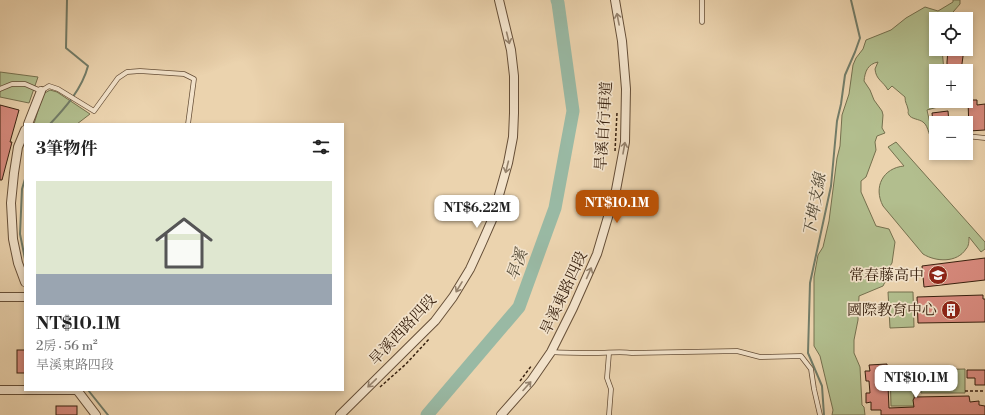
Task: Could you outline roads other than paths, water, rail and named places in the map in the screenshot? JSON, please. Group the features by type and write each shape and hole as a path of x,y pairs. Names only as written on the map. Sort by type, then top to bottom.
{"street":[{"name":"旱溪西路四段","path":"340,415 435,321 453,297 470,269 492,220 508,163 513,137 514,113 514,76 511,50 499,0"},
{"name":"旱溪東路四段","path":"501,415 531,381 552,352 597,254 616,190 625,142 626,89 622,42 614,0"},
{"path":"28,123 41,90"},
{"path":"24,132 18,147 11,203 12,239 24,279"},
{"path":"0,297 24,297"},
{"path":"0,390 24,390"},
{"path":"78,391 96,415"}],"lane":[{"path":"702,0 702,22"},
{"path":"0,89 12,84 25,84 41,90 49,86 58,89 94,111 118,78 127,72 140,71 184,74 194,79 188,123"},
{"path":"973,137 985,138"},
{"path":"552,352 576,354 621,352 632,354 737,351 760,357 801,356 811,369 820,415"},
{"path":"609,353 607,378 611,389 609,415"}],"waterway":[{"path":"51,123 67,105 82,83 88,66 66,48 67,0"},
{"name":"旱溪","path":"427,415 519,307 555,208 573,111 557,0"},
{"name":"下埤支線","path":"824,415 822,386 808,353 810,283 831,186 837,121 845,75 860,38 851,0"},
{"path":"24,182 22,189 20,234 24,254"},
{"path":"89,391 108,415"}],"place":[{"name":"常春藤高中","path":"938,275"},
{"name":"國際教育中心","path":"951,310"}]}
